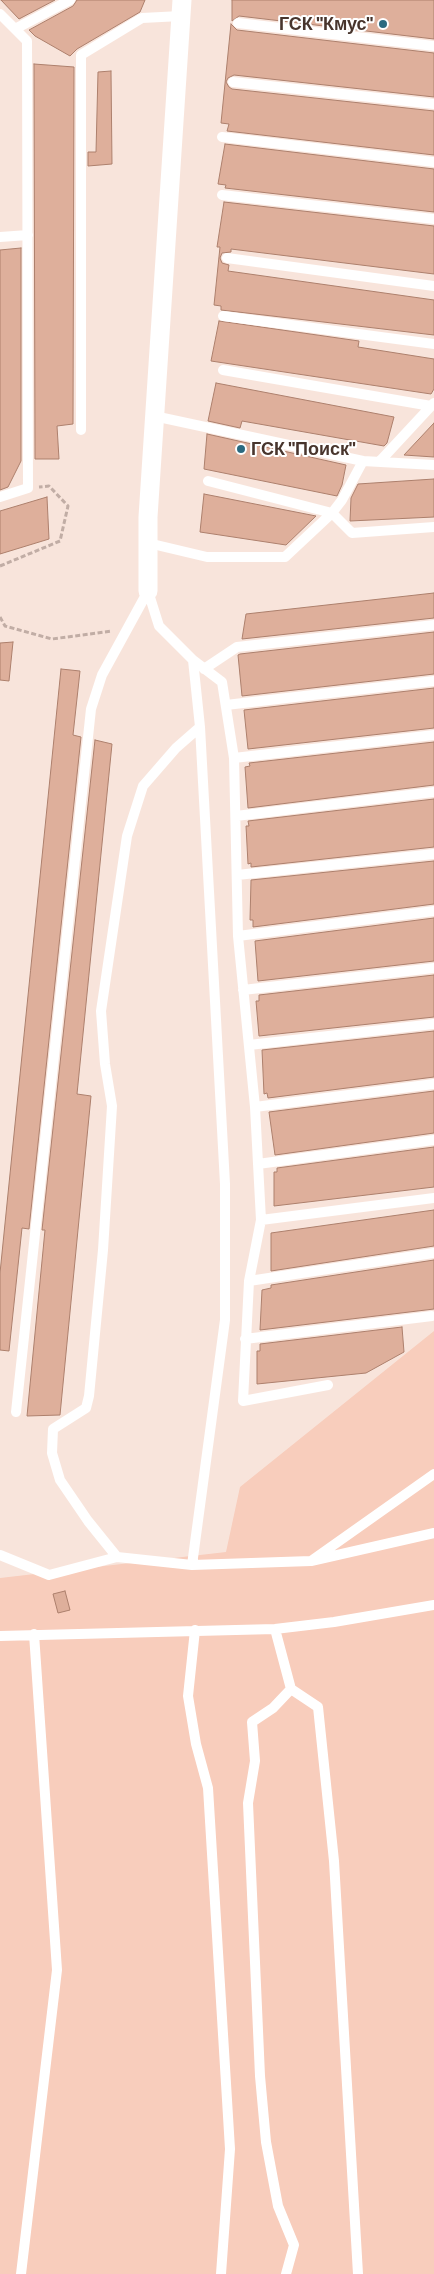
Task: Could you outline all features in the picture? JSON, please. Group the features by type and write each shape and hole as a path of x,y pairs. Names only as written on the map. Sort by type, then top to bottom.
{"street":[{"path":"148,591 148,543 154,416 181,8"}],"lane":[{"path":"15,29 70,0"},
{"path":"81,430 81,56 142,18 181,8"},
{"path":"0,14 27,41 28,235 28,488 0,497"},
{"path":"238,23 434,46"},
{"path":"233,82 434,104"},
{"path":"222,137 434,162"},
{"path":"222,195 434,220"},
{"path":"0,237 28,235"},
{"path":"227,258 434,286"},
{"path":"224,316 434,344"},
{"path":"223,370 432,404"},
{"path":"381,460 432,404"},
{"path":"154,416 363,461 381,460 434,465"},
{"path":"148,543 207,557 285,558 332,513 342,500 363,461"},
{"path":"208,481 332,513 352,533 434,527"},
{"path":"16,1412 91,709 102,675 148,591"},
{"path":"148,591 159,626 193,660 222,682 234,758 238,936 255,1107 261,1220 249,1281 243,1401 328,1385"},
{"path":"204,669 238,647 434,625"},
{"path":"192,1565 225,1320 225,1184 200,727 193,660"},
{"path":"226,704 434,681"},
{"path":"117,1557 60,1480 52,1452 53,1429 86,1408 89,1396 103,1250 112,1106 105,1064 101,1011 127,836 143,786 176,748 200,727"},
{"path":"234,758 434,735"},
{"path":"236,816 434,792"},
{"path":"237,875 434,854"},
{"path":"238,936 434,911"},
{"path":"243,990 434,968"},
{"path":"249,1045 434,1024"},
{"path":"255,1107 434,1084"},
{"path":"258,1164 434,1140"},
{"path":"261,1220 434,1198"},
{"path":"249,1281 434,1253"},
{"path":"245,1339 432,1316"},
{"path":"311,1561 434,1474"},
{"path":"0,1556 49,1575 117,1557 192,1565 311,1561 434,1533"},
{"path":"0,1636 276,1629 334,1622 434,1605"},
{"path":"276,1629 290,1689 318,1707 334,1861 358,2274"},
{"path":"195,1630 188,1696 196,1744 208,1788 230,2149 221,2274"},
{"path":"21,2274 57,1970 34,1634"},
{"path":"286,2274 294,2246 278,2206 266,2142 260,2076 248,1803 255,1760 252,1722 273,1708 290,1689"}],"path":[{"path":"0,566 60,541 68,506 49,486 28,488"},
{"path":"0,617 5,626 52,639 126,629"}],"shaded area":[{"path":"434,1331 434,2274 0,2274 0,1578 226,1552 240,1487"}],"building":[{"path":"1,0 55,0 19,19"},
{"path":"77,0 145,0 140,12 77,49 70,56 35,36 29,30 73,6"},
{"name":"ГСК \"Кмус\"","path":"232,0 434,0 434,39 239,16 232,21"},
{"path":"231,24 237,30 434,53 434,97 234,75 228,78 226,82 232,89 434,111 434,155 227,131 229,124 221,123"},
{"path":"34,64 74,67 73,424 57,426 59,459 35,459"},
{"path":"111,71 112,164 88,166 88,152 96,152 98,72"},
{"path":"225,144 434,169 434,212 225,188 226,185 218,184"},
{"path":"224,202 434,226 434,274 231,249 231,252 222,253 220,258 222,263 229,265 228,271 434,300 434,335 221,310 221,306 214,305 220,247 217,247"},
{"path":"21,248 21,461 8,487 0,490 0,250"},
{"path":"219,321 359,341 358,347 434,359 434,389 431,394 211,361"},
{"path":"216,383 394,417 387,443 384,446 242,421 240,428 208,421"},
{"path":"434,423 434,457 404,455"},
{"name":"ГСК \"Поиск\"","path":"207,434 346,465 342,485 337,496 204,469"},
{"path":"434,479 434,517 350,521 351,498 358,484"},
{"path":"204,494 316,516 286,545 200,532"},
{"path":"47,497 49,539 0,554 0,511"},
{"path":"434,593 434,618 242,639 246,614"},
{"path":"434,632 434,674 242,696 238,655 240,654"},
{"path":"13,642 9,681 0,680 0,643"},
{"path":"61,669 80,671 73,735 81,737 29,1229 22,1228 9,1351 0,1350 0,1273"},
{"path":"434,688 434,728 248,749 244,710"},
{"path":"95,740 112,744 77,1094 91,1096 60,1415 27,1416 45,1230 42,1230"},
{"path":"434,742 434,785 248,808 245,767 250,766 249,763"},
{"path":"434,799 434,847 251,867 251,863 248,864 246,826 249,826 248,821"},
{"path":"434,861 434,904 253,927 253,920 250,920 251,880"},
{"path":"434,918 434,961 258,981 255,941"},
{"path":"434,975 434,1017 259,1036 256,1001 259,1001 259,995"},
{"path":"434,1031 434,1077 268,1098 267,1093 264,1094 262,1050"},
{"path":"434,1091 434,1133 275,1155 269,1112"},
{"path":"434,1147 434,1187 274,1206 274,1172 277,1172 277,1168"},
{"path":"434,1210 434,1246 271,1271 271,1233"},
{"path":"434,1260 434,1309 260,1330 262,1290 271,1288 271,1285"},
{"path":"402,1327 404,1352 366,1373 257,1384 257,1351 260,1351 260,1344"},
{"path":"65,1591 70,1610 58,1613 53,1594"}],"place":[{"name":"ГСК \"Кмус\"","path":"383,24"},
{"name":"ГСК \"Поиск\"","path":"241,449"}]}
